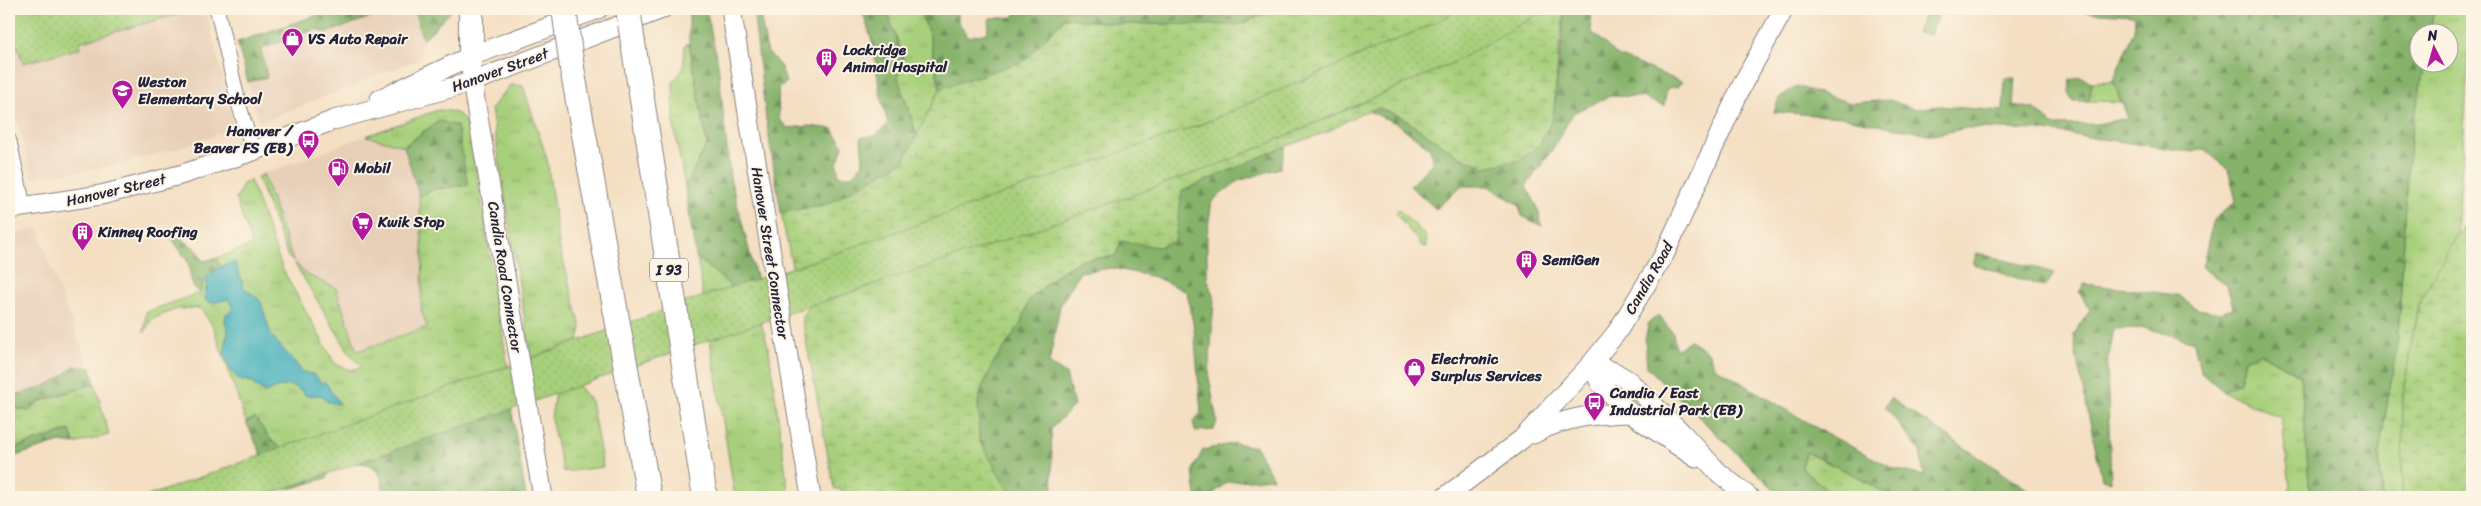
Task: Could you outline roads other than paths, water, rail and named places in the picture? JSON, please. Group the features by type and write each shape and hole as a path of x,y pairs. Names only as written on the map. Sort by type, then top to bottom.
{"highway":[{"path":"471,9 471,56"},
{"path":"564,9 572,68 649,497"},
{"name":"I 93","path":"628,9 704,497"}],"main road":[{"name":"Hanover Street","path":"16,208 101,195 152,183 253,151 334,120 471,56 598,9"},
{"name":"Hanover Street","path":"334,120 472,82 662,9"},
{"name":"Hanover Street Connector","path":"731,9 811,497"},
{"name":"Candia Road","path":"1445,497 1522,439 1592,364 1617,332 1664,255 1743,83 1784,9"},
{"name":"Candia Road Connector","path":"471,56 472,82 543,497"},
{"path":"1592,364 1602,384 1630,413 1718,472 1749,497"},
{"path":"1592,364 1614,372 1629,381 1683,434 1718,472"},
{"path":"1522,439 1556,422 1596,414 1630,413"}],"street":[{"path":"217,9 239,105 253,151"},
{"path":"9,140 16,208"}],"water":[{"path":"235,262 244,288 260,300 271,335 303,372 315,375 321,383 325,382 340,404 327,402 321,395 307,396 292,386 283,386 265,393 248,380 240,381 231,371 224,353 228,332 225,321 226,314 231,312 232,307 228,299 212,303 205,300 207,283 205,279 220,267"}],"place":[{"name":"VS Auto Repair","path":"292,58"},
{"name":"Lockridge Animal Hospital","path":"827,78"},
{"name":"Weston Elementary School","path":"122,110"},
{"name":"Hanover / Beaver FS (EB)","path":"308,159"},
{"name":"Mobil","path":"338,187"},
{"name":"Kwik Stop","path":"362,241"},
{"name":"Kinney Roofing","path":"82,251"},
{"name":"SemiGen","path":"1526,279"},
{"name":"Electronic Surplus Services","path":"1415,387"},
{"name":"Candia / East Industrial Park (EB)","path":"1594,421"}]}
